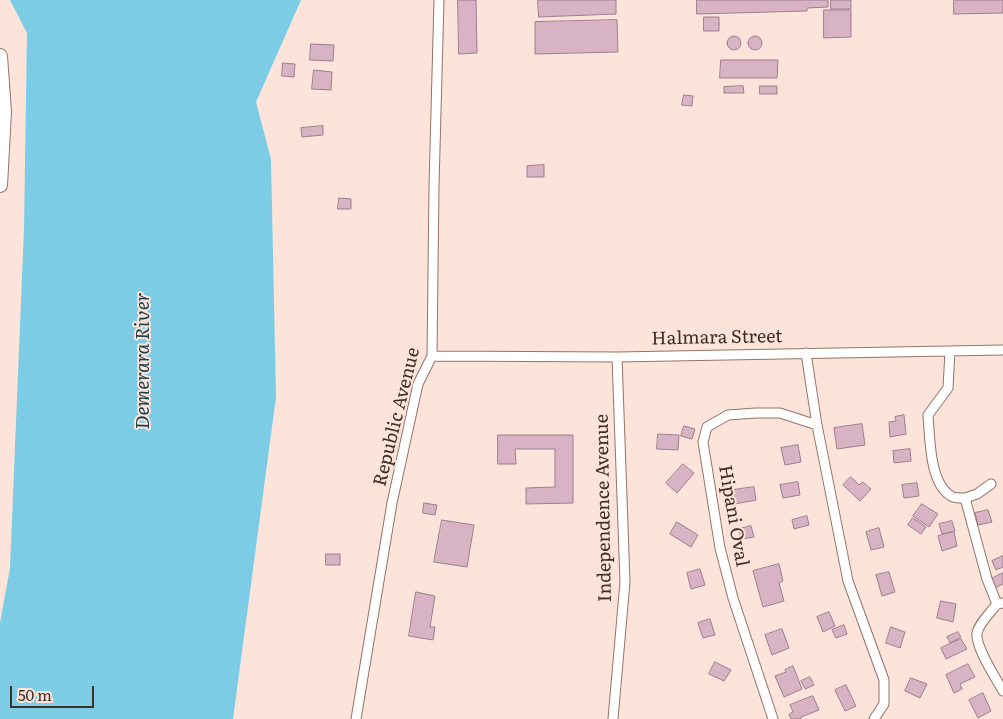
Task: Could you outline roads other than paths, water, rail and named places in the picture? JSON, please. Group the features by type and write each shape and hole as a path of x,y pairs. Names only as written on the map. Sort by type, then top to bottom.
{"street":[{"name":"Republic Avenue","path":"356,719 392,503 418,384 432,356 439,0"},
{"path":"0,56 4,112 0,185"},
{"name":"Halmara Street","path":"432,356 617,356 1003,350"},
{"path":"950,351 948,388 928,415 932,454 938,482 954,498 965,498 977,494 991,484"},
{"path":"806,353 817,425 848,581 884,680 884,704 874,719"},
{"name":"Independence Avenue","path":"613,719 624,582 617,356"},
{"name":"Hipani Oval","path":"773,719 731,590 720,548 703,442 707,427 728,415 780,413 817,425"},
{"path":"965,498 987,579 1000,603 981,625 977,634 979,646 1003,691"}],"water":[{"name":"Demerara River","path":"10,0 301,0 256,102 271,159 276,397 233,719 0,719 0,623 10,568 24,229 27,33"}]}
